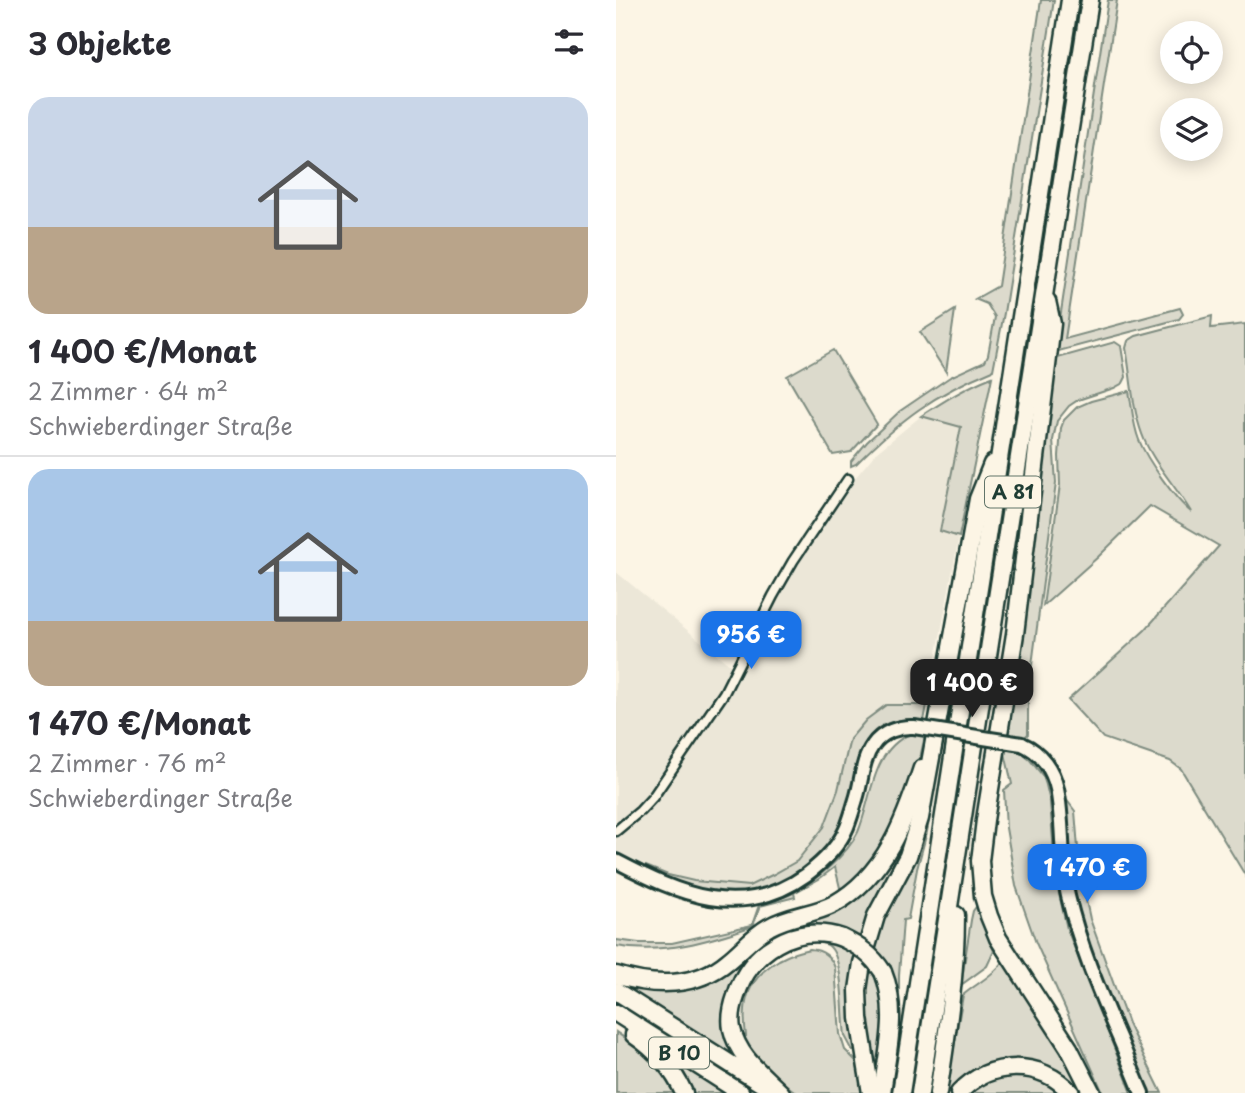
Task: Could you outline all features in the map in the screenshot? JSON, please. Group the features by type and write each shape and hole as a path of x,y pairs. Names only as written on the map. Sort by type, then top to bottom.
{"highway":[{"name":"A 81","path":"901,1093 1070,0"},
{"path":"1090,0 1045,288 1043,342 1015,634 980,860 983,896 998,938 1063,1038 1092,1093"},
{"name":"A 81","path":"920,1093 956,861 1039,372"},
{"path":"871,1093 859,1018 858,990 865,947 876,916 908,856 926,794 978,499 1003,439"},
{"path":"616,975 644,983 663,984 698,978 726,963 771,925 817,911 848,895 875,869 897,835 936,736"},
{"path":"938,1093 954,967 956,861"},
{"path":"779,1093 749,1062 735,1038 731,1020 733,1005 738,987 751,965 768,949 780,942 814,933 842,938 865,951 883,972 892,1006 883,1093"},
{"name":"B 10","path":"616,991 779,1093"},
{"path":"616,1013 624,1028 670,1067 684,1093"},
{"name":"B 10","path":"616,1013 741,1093"},
{"path":"960,1093 980,1076 997,1069 1014,1067 1032,1069 1049,1076 1071,1093"}],"street":[{"path":"616,831 653,797 724,693 786,572 848,479"},
{"path":"616,861 671,888 698,896 723,900 758,897 797,882 838,843 857,797 865,761 874,744 890,731 907,726 1030,747 1047,765 1055,780 1063,868 1074,919 1105,1006 1142,1093"}],"shaded area":[{"path":"1041,0 1054,0 993,370 935,399 903,421 851,466 851,461 867,442 900,411 950,377 985,361 988,355 995,317 987,304 975,299 998,286"},
{"path":"1108,0 1117,0 1065,339 1180,308 1183,314 1179,319 1055,352"},
{"path":"955,310 946,372 920,332"},
{"path":"1212,316 1211,328 1245,324 1245,875 1181,769 1170,761 1103,738 1068,700 1145,630 1219,546 1150,506 1043,606 1060,485 1061,428 1064,420 1077,407 1129,391 1135,428 1143,448 1170,489 1191,512 1152,454 1142,434 1126,348 1128,341 1136,336"},
{"path":"1115,342 1121,346 1126,377 1123,383 1078,400 1069,406 1057,421 1053,440 1056,483 1032,665 1028,734 1024,738 1005,733 1054,359"},
{"path":"833,350 877,424 851,452 833,455 787,376"},
{"path":"992,377 959,537 940,531 961,427 921,416"},
{"path":"921,416 961,427 940,531 959,537 927,705 886,705 866,720 850,739 838,790 824,827 797,861 749,886 694,881 668,875 616,852 616,572 736,670 773,596 848,479 855,478 876,453"},
{"path":"886,705 927,705 924,721 893,722 872,733 861,753 849,807 838,831 808,867 789,880 745,893 695,890 644,871 646,866 694,881 749,886 797,861 824,827 838,790 850,739 866,720"},
{"path":"910,734 925,736 918,767 894,827 870,865 841,892 835,867 819,879 794,893 795,897 760,906 753,926 720,937 668,948 616,946 616,940 672,943 752,925 759,905 804,887 831,866 847,849 858,832 880,764 897,742"},
{"path":"1004,749 1020,752 1043,776 1050,802 1056,880 1067,929 1132,1093 1103,1093 1036,943 1016,886 1006,828 1004,790 1012,784"},
{"path":"1063,795 1075,811 1080,873 1090,919 1129,1026 1162,1093 1147,1093 1082,931 1072,895"},
{"path":"917,799 911,833 884,889 880,888 863,938 846,930 806,928 732,985 747,1068 616,984 616,980 649,989 741,957 776,930 843,905"},
{"path":"930,802 927,832 908,919 903,920 899,992 885,964 886,960 871,944"},
{"path":"976,907 994,951 987,966 961,985 971,920"},
{"path":"811,939 840,944 840,947 858,956 856,1051 853,1051 845,1036 840,974 834,952 829,946 814,942 800,944 781,951 764,962 778,950"},
{"path":"810,949 826,954 835,968 840,1034 845,1050 856,1061 863,1093 797,1093 758,1065 740,1038 746,1036 746,1001 760,975 779,960"},
{"path":"1004,961 1068,1060 1084,1093 1080,1093 1050,1068 1023,1060 999,1067 951,1093 946,1093 963,995"},
{"path":"867,964 879,983 886,1007 877,1093 863,1010"},
{"path":"616,1032 658,1066 676,1093 616,1093"},
{"path":"676,1061 729,1093 691,1093"},
{"path":"1006,1074 1043,1079 1062,1093 968,1093 977,1086"}]}
